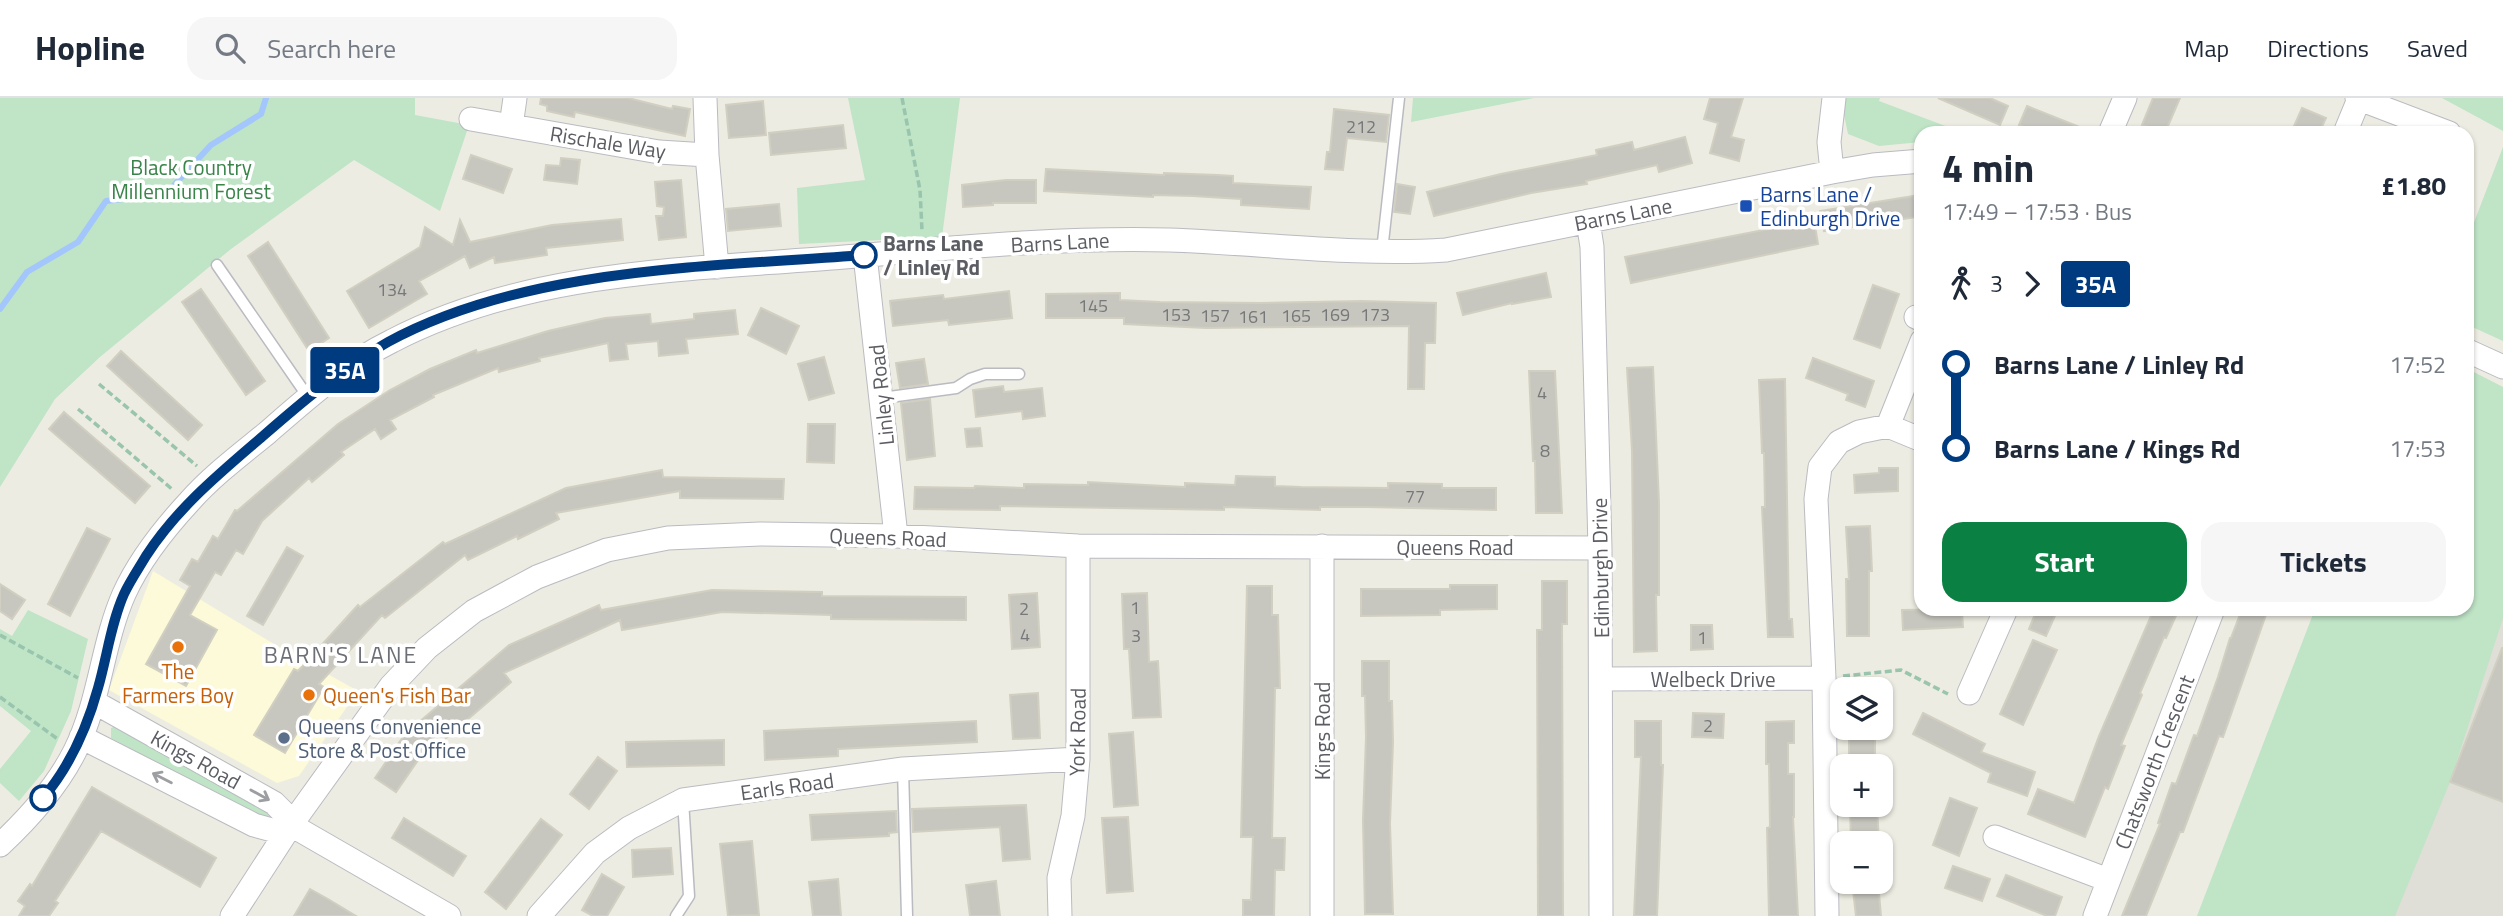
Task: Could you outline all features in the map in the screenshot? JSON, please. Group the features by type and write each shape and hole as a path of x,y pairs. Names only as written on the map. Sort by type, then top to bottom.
{"street":[{"path":"511,126 516,98"},
{"path":"705,98 717,267"},
{"path":"1832,172 1829,142 1834,98"},
{"path":"2113,126 2124,98"},
{"path":"2348,126 2358,98 2431,126"},
{"name":"Rischale Way","path":"471,119 659,152 707,155"},
{"name":"Barns Lane","path":"0,845 55,784 78,744 96,695 124,594 147,554 188,502 309,397 353,363 390,342 469,308 557,286 640,273 922,250 1102,239 1382,251 1446,250 1832,172 1914,162"},
{"name":"Edinburgh Drive","path":"1588,221 1592,261 1600,548 1601,916"},
{"name":"Linley Road","path":"865,255 896,536"},
{"path":"2474,354 2503,367"},
{"path":"1888,426 1914,361"},
{"path":"1828,916 1824,678 1816,499 1820,467 1839,442 1859,432 1888,426 1914,437"},
{"name":"Queens Road","path":"232,916 291,825 391,686 427,648 474,611 537,577 607,550 668,538 760,534 896,536 1078,546 1600,548"},
{"name":"York Road","path":"1060,916 1059,878 1073,816 1078,759 1078,546"},
{"name":"Kings Road","path":"1322,546 1322,916"},
{"path":"1969,694 2003,616"},
{"name":"Chatsworth Crescent","path":"2095,916 2210,616"},
{"name":"Welbeck Drive","path":"1602,679 1824,678"},
{"name":"Kings Road","path":"96,695 274,803 291,825 443,914"},
{"name":"Kings Road","path":"78,744 254,825 272,830 291,825"},
{"name":"Earls Road","path":"539,916 595,853 629,828 683,800 903,769 1078,759"},
{"path":"1995,837 2108,880"}],"lane":[{"path":"1382,251 1399,98"},
{"path":"216,265 309,397"},
{"path":"882,398 956,388 985,374 1019,374"},
{"path":"903,769 907,916"},
{"path":"676,916 689,895 683,800"}],"path":[{"path":"902,98 920,190 922,250"},
{"path":"99,384 212,479"},
{"path":"78,409 188,502"},
{"path":"0,635 96,695"},
{"path":"1824,678 1901,670 1965,702 1969,694"},
{"path":"0,697 78,744"}],"shaded area":[{"path":"2503,412 2503,916 2349,916 2465,616 2474,616 2474,575"},
{"path":"153,571 358,691 299,776 277,783 109,690"}],"green space":[{"name":"Black Country Millennium Forest","path":"0,98 415,98 415,115 469,125 440,211 354,160 231,249 100,357 55,399 0,487"},
{"path":"848,98 960,98 942,237 799,244 797,188 865,180"},
{"path":"1413,98 1534,98 1411,122"},
{"path":"1845,98 1880,98 1879,101 1945,126 1914,126 1914,143 1879,146 1848,134 1842,105"},
{"path":"2442,98 2503,98 2503,131"},
{"path":"2503,147 2503,341 2474,328 2474,222"},
{"path":"2474,372 2503,387 2503,618 2450,782 2395,916 2197,916 2312,616 2474,616"},
{"path":"28,610 88,639 71,711 44,771 19,801 0,783 0,769 31,731 0,706 0,629 12,636"},
{"path":"118,725 270,811 270,816 265,821 111,738 111,728"}],"building":[{"path":"541,98 628,98 672,109 673,106 690,109 685,136 575,112 574,117 547,111 547,106 540,104"},
{"path":"1710,98 1743,98 1731,137 1744,140 1739,161 1710,153 1718,123 1704,119"},
{"path":"1938,98 1990,98 2008,106 2000,125"},
{"path":"2153,98 2180,98 2168,126 2142,125"},
{"path":"763,101 766,135 729,138 726,105"},
{"path":"2027,106 2077,126 2022,126 2019,125"},
{"path":"2302,108 2326,118 2322,126 2294,126"},
{"path":"1334,109 1389,115 1386,142 1347,138 1343,170 1325,169 1327,152 1330,152"},
{"path":"843,125 846,148 771,155 769,133"},
{"path":"1685,137 1692,163 1659,172 1657,165 1586,181 1587,184 1531,193 1434,216 1427,192 1597,155 1596,150 1632,142 1634,150"},
{"path":"471,155 512,169 503,193 463,179"},
{"path":"561,158 580,160 577,184 544,180 546,165 560,166"},
{"path":"1046,169 1233,176 1233,183 1311,187 1309,209 1241,205 1241,199 1044,191"},
{"path":"681,180 686,237 659,240 656,216 663,216 664,207 657,206 655,182"},
{"path":"1036,180 1036,203 993,203 963,207 962,185"},
{"path":"1397,184 1415,187 1410,214 1394,212"},
{"path":"1914,196 1914,217 1824,231 1820,211"},
{"path":"779,204 781,226 728,231 726,209"},
{"path":"621,219 623,240 546,248 547,255 495,263 494,257 470,268 465,256 419,281 427,294 369,328 347,291 420,247 425,227 453,245 460,220 470,242 552,225"},
{"path":"1814,220 1818,244 1631,283 1625,257"},
{"path":"268,242 329,338 309,351 248,256"},
{"path":"1546,273 1551,297 1463,315 1457,293"},
{"path":"1873,285 1899,294 1880,348 1854,339"},
{"path":"201,289 265,381 246,395 182,302"},
{"path":"1009,291 1012,318 949,325 948,320 893,326 890,301 943,295 944,299"},
{"path":"1120,293 1120,300 1160,302 1436,303 1435,343 1425,343 1424,389 1408,389 1409,326 1206,328 1124,324 1124,318 1046,318 1046,294"},
{"path":"761,308 799,326 786,354 748,335"},
{"path":"735,310 738,334 686,339 688,353 659,356 658,341 626,344 628,359 610,361 608,343 539,358 540,361 499,372 498,368 433,395 434,397 390,420 396,429 381,439 375,429 341,452 344,455 312,482 309,478 262,521 243,554 236,550 221,575 215,572 190,615 217,630 186,686 146,664 190,586 180,580 192,559 198,562 213,536 218,539 235,510 338,424 390,390 430,369 476,350 477,353 548,331 605,318 650,314 651,324 694,319 694,314"},
{"path":"121,351 202,425 188,440 107,366"},
{"path":"824,357 834,393 809,400 798,364"},
{"path":"1813,358 1874,381 1865,407 1846,400 1848,394 1806,378"},
{"path":"924,359 928,384 900,388 896,363"},
{"path":"1653,367 1659,503 1657,651 1634,652 1632,451 1627,368"},
{"path":"1529,371 1555,371 1562,513 1536,513"},
{"path":"1785,379 1789,619 1792,619 1793,637 1768,637 1762,507 1765,507 1764,453 1759,380"},
{"path":"1003,386 1004,392 1042,388 1045,416 1023,419 1022,411 976,417 973,390"},
{"path":"930,399 935,456 907,460 901,403"},
{"path":"64,412 150,486 135,503 49,429"},
{"path":"808,424 835,424 834,463 807,462"},
{"path":"980,428 982,446 967,447 965,429"},
{"path":"1879,468 1898,468 1898,491 1855,493 1854,475 1879,473"},
{"path":"662,470 663,477 784,479 783,499 680,498 680,491 556,513 559,519 518,539 517,536 468,560 465,555 385,618 382,615 319,684 324,687 285,753 254,735 294,669 298,671 358,605 360,607 443,542 445,544 566,488"},
{"path":"1236,476 1275,477 1275,486 1388,488 1388,483 1442,484 1442,488 1496,488 1496,510 1224,507 1224,510 1000,506 1000,510 914,509 915,487 1024,488 1024,484 1088,485 1088,482 1185,487 1185,483 1235,485"},
{"path":"1870,526 1872,571 1869,571 1869,636 1847,636 1846,579 1849,579 1846,527"},
{"path":"87,528 110,539 70,616 48,604"},
{"path":"287,547 303,556 263,625 247,616"},
{"path":"1542,581 1567,581 1567,624 1562,624 1563,916 1538,916 1537,630 1542,630"},
{"path":"0,584 25,600 12,619 0,611"},
{"path":"1450,585 1497,585 1497,609 1440,610 1440,615 1361,616 1361,589 1450,589"},
{"path":"1247,586 1272,586 1272,615 1278,615 1280,688 1275,688 1272,838 1285,838 1284,870 1275,870 1274,916 1243,916 1243,900 1251,900 1253,837 1241,837"},
{"path":"712,590 822,592 822,596 966,597 966,620 831,619 831,615 722,612 622,630 620,620 504,673 511,682 446,738 439,730 396,792 375,778 409,728 509,645 599,605 601,610"},
{"path":"1037,593 1040,647 1012,649 1009,595"},
{"path":"1147,593 1149,662 1158,661 1161,717 1133,718 1129,649 1124,649 1122,594"},
{"path":"1902,610 1914,610 1914,616 1962,616 1963,627 1903,630"},
{"path":"2034,616 2055,616 2046,636 2029,629"},
{"path":"2151,616 2176,616 2140,693 2142,695 2121,745 2125,746 2085,837 2028,814 2038,789 2074,803 2099,736"},
{"path":"2239,616 2266,616 2223,737 2219,736 2183,832 2180,832 2146,916 2122,916 2160,824 2158,823 2172,783 2176,784 2194,735 2197,736"},
{"path":"1691,625 1712,625 1713,649 1691,650"},
{"path":"2033,640 2057,650 2023,725 2000,714"},
{"path":"2503,648 2503,802 2450,782"},
{"path":"1362,661 1389,661 1393,742 1390,824 1393,914 1365,914 1363,820 1366,737"},
{"path":"1038,693 1040,738 1013,739 1010,695"},
{"path":"1693,713 1724,714 1723,738 1692,737"},
{"path":"1923,713 1985,744 1981,752 2035,772 2027,796 1988,782 1991,773 1913,734"},
{"path":"976,721 977,742 838,749 838,756 765,760 764,731"},
{"path":"1635,721 1661,721 1663,765 1657,916 1634,916 1641,757 1635,757"},
{"path":"1794,721 1794,743 1788,743 1788,774 1794,774 1793,817 1798,916 1769,916 1767,828 1770,827 1766,722"},
{"path":"1133,732 1138,805 1114,807 1109,734"},
{"path":"724,740 724,765 627,767 626,742"},
{"path":"1849,740 1875,740 1875,754 1849,754"},
{"path":"598,757 617,771 589,809 570,794"},
{"path":"92,787 216,858 200,887 101,831 55,901 58,903 49,916 19,916 25,906 18,901 30,884 32,886"},
{"path":"1950,798 1977,808 1959,856 1933,845"},
{"path":"1026,805 1030,859 1003,861 1000,827 913,832 912,809"},
{"path":"896,811 897,832 889,833 889,836 812,840 810,815"},
{"path":"1128,817 1133,891 1107,893 1102,818"},
{"path":"1850,817 1878,817 1878,831 1851,831"},
{"path":"404,818 466,856 453,876 392,838"},
{"path":"541,819 562,835 506,909 485,892"},
{"path":"752,841 759,915 728,916 720,844"},
{"path":"671,848 673,874 633,877 632,850"},
{"path":"1953,866 1990,879 1982,901 1945,888"},
{"path":"602,874 624,887 607,916 593,916 582,910"},
{"path":"2006,875 2062,897 2055,916 2047,916 1997,896"},
{"path":"838,879 841,916 813,916 809,882"},
{"path":"996,881 1000,916 970,916 966,885"},
{"path":"310,889 328,899 356,916 294,916"},
{"path":"1853,894 1879,894 1881,916 1856,916"}],"waterway":[{"path":"0,309 27,272 78,242 106,201 166,194 211,145 261,114 266,98"}],"bus line":[{"name":"35A","path":"43,798 55,784 81,737 98,689 124,594 147,554 188,502 212,479 353,363 426,324 469,308 557,286 640,273 864,255"}],"place":[{"name":"Barns Lane / Edinburgh Drive","path":"1746,206"},
{"name":"Barns Lane / Linley Rd","path":"864,255"},
{"name":"The Farmers Boy","path":"178,647"},
{"name":"Queen's Fish Bar","path":"309,695"},
{"name":"Queens Convenience Store & Post Office","path":"284,738"}],"district":[{"name":"BARN'S LANE","path":"341,654"}]}
